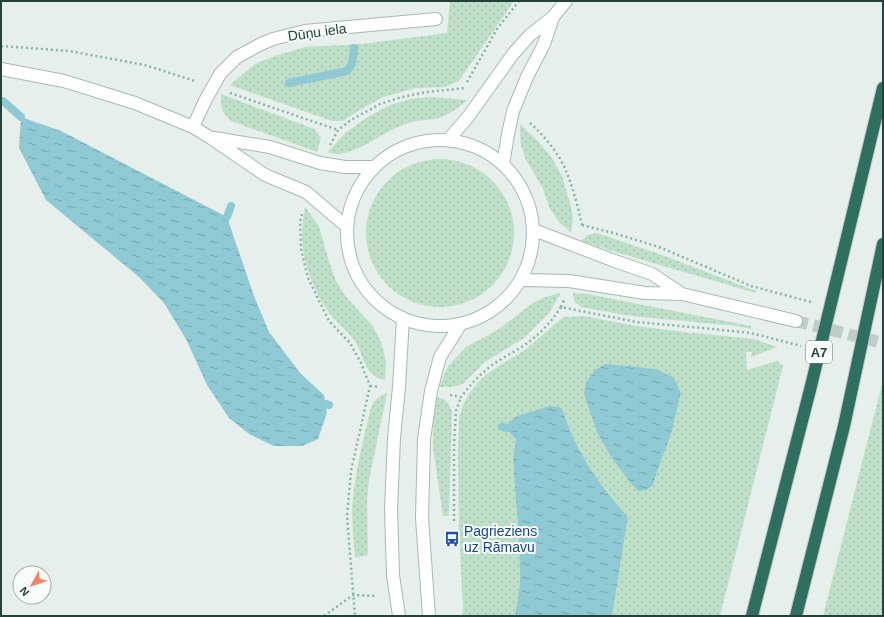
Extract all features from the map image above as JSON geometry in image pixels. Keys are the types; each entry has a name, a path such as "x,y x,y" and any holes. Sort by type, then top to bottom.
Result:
{"highway":[{"name":"A7","path":"752,616 883,88"},
{"path":"796,616 844,426 883,247"}],"main road":[{"path":"448,140 468,117 513,54 530,35 553,18 566,1"},
{"path":"503,165 513,111 527,77 544,44 553,18"},
{"name":"Dūņu iela","path":"193,127 220,74 237,57 261,44 273,39 305,31 436,19"},
{"path":"1,69 64,81 135,103 193,127 265,175 306,192 346,226"},
{"path":"211,138 270,147 320,163 345,167 373,166"},
{"path":"448,140 478,148 503,165 525,195 534,230 532,262 524,280 507,300 486,316 460,325 431,326 403,318 378,303 360,281 349,254 346,226 352,204 363,181 373,166 401,147 421,141 448,140"},
{"path":"534,230 652,274 682,294"},
{"path":"524,280 569,281 645,293 682,294 796,321"},
{"path":"399,616 394,575 391,509 394,438 403,318"},
{"path":"429,616 422,518 424,438 431,391 440,357 460,325"}],"path":[{"path":"464,88 497,29 519,1"},
{"path":"1,46 69,51 145,65 213,86 338,130"},
{"path":"320,163 338,130 351,120 380,104 402,97 427,92 464,88 483,97"},
{"path":"513,111 534,127 555,150 566,169 582,225 578,247"},
{"path":"306,192 300,222 301,249 308,278 329,321 350,343 361,363 370,386 351,471 346,516 356,616"},
{"path":"582,225 659,247 751,286 814,303"},
{"path":"454,521 454,443 456,411 461,397 472,382 486,369 520,348 551,322 561,307 567,294 569,281"},
{"path":"561,307 636,322 713,328 752,333 802,346"},
{"path":"370,386 399,387"},
{"path":"431,391 461,397"},
{"path":"324,616 353,595 377,596"}],"green space":[{"path":"450,1 514,1 459,81 444,87 416,88 383,97 343,121 332,121 230,85 255,64 305,47 362,44 447,33"},
{"path":"221,94 314,129 321,138 317,152 231,121 222,109"},
{"path":"431,97 468,100 439,118 414,121 387,132 353,151 336,154 328,152 345,133 369,116 390,105 411,99"},
{"path":"520,124 539,142 552,158 562,176 571,206 573,220 571,233 560,223 550,209 543,189 525,158 521,145"},
{"path":"447,159 462,162 481,171 497,186 502,192 511,211 514,233 511,255 505,268 502,274 487,290 481,295 462,304 447,307 433,307 418,304 399,295 378,274 367,247 366,226 369,211 378,192 399,171 426,160"},
{"path":"305,207 319,226 336,281 346,297 373,326 381,342 386,362 385,380 373,375 369,370 355,341 330,314 315,288 308,270 303,250 302,232"},
{"path":"597,233 662,255 756,291 756,293 581,241 588,235"},
{"path":"561,293 549,313 524,338 485,362 463,384 453,387 439,387 448,366 466,347 499,329 533,303 545,297"},
{"path":"573,293 587,294 751,326 751,329 737,326 641,317 581,307 574,301"},
{"path":"583,316 636,326 754,339 777,347 751,357 752,352 746,352 747,370 777,361 783,366 720,616 612,616 628,517 598,479 581,453 573,439 562,408 516,439 513,460 519,542 520,584 515,616 462,616 463,607 459,531 458,454 459,419 462,407 470,392 480,380 491,371 525,350 564,317","holes":["674,378 681,393 671,434 653,485"]},
{"path":"883,380 883,616 823,616"},
{"path":"387,393 369,480 367,500 368,555 355,558 352,511 359,459 371,407 378,398"},
{"path":"434,397 446,400 452,411 449,516 443,516 433,447"}],"water":[{"path":"21,117 61,131 227,217 254,296 269,332 301,374 324,395 327,413 318,439 302,446 274,446 249,434 229,418 207,385 186,339 164,303 139,277 46,200 19,148"},
{"path":"605,364 656,369 674,378 681,393 671,434 653,485 647,490 638,491 610,455 597,432 584,394 586,382 595,370"},
{"path":"550,406 562,408 567,424 581,453 607,492 628,517 612,616 515,616 520,584 519,542 513,460 516,439 510,433 509,423 517,416"}],"waterway":[{"path":"289,83 347,71 352,64 354,48"},
{"path":"1,101 3,101 21,117"},
{"path":"227,217 231,206"},
{"path":"325,404 329,405"},
{"path":"502,427 509,428"}],"tunnel":[{"path":"796,321 883,343"}],"place":[{"name":"Pagrieziens uz Rāmavu","path":"452,539"}]}
